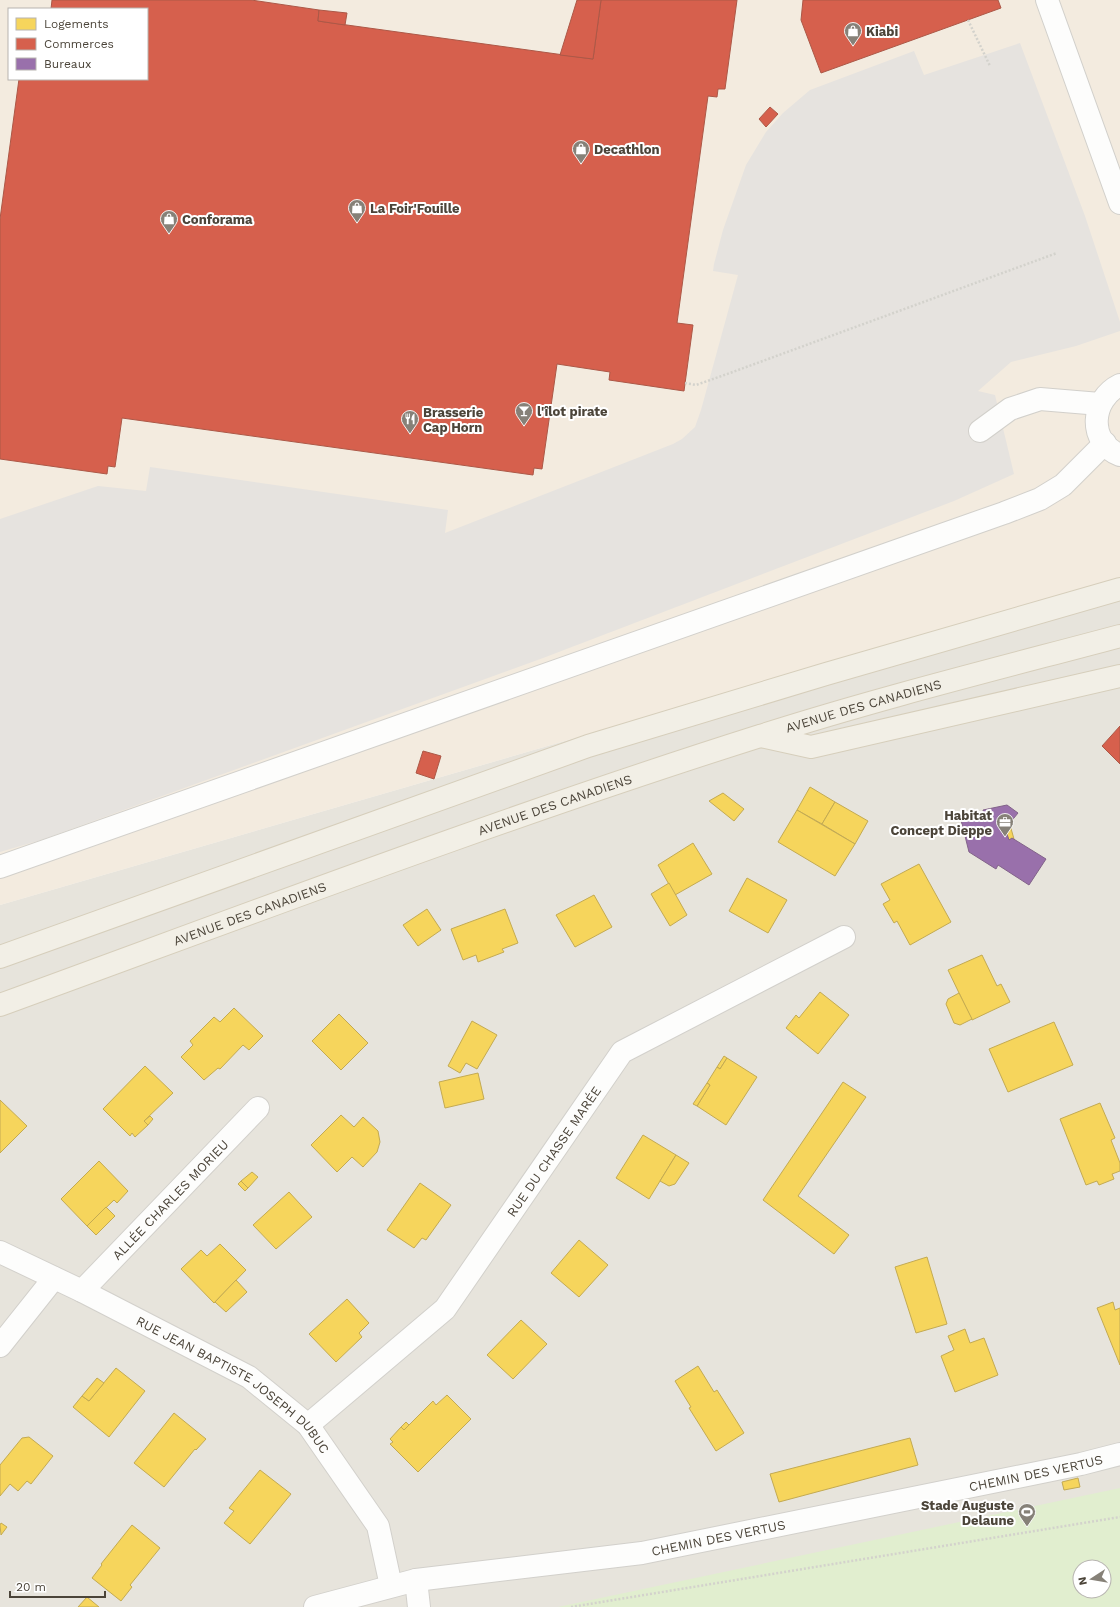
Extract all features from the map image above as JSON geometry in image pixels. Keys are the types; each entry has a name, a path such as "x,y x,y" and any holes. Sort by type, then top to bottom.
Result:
{"main road":[{"path":"0,957 588,746 826,674 1120,589"},
{"name":"AVENUE DES CANADIENS","path":"0,1005 466,834 759,736 877,700 1120,636"},
{"path":"759,736 811,747 1120,676"}],"street":[{"path":"1047,0 1120,203"},
{"path":"0,867 1040,499 1063,485 1112,449 1099,433 1096,422 1100,404 1108,392 1120,385"},
{"path":"980,431 1010,409 1040,399 1100,404"},
{"name":"RUE DU CHASSE MARÉE","path":"308,1425 446,1309 622,1052 844,937"},
{"name":"ALLÉE CHARLES MORIEU","path":"82,1291 258,1108"},
{"name":"RUE JEAN BAPTISTE JOSEPH DUBUC","path":"0,1252 82,1291 249,1377 308,1425 378,1526 391,1586"},
{"path":"0,1346 54,1278"},
{"name":"CHEMIN DES VERTUS","path":"315,1607 416,1580 642,1553 1081,1464 1120,1454"},
{"path":"416,1580 419,1607"}],"path":[{"path":"968,20 990,66"},
{"path":"685,383 696,385 1057,253"},
{"path":"571,1607 1120,1517"}],"shaded area":[{"path":"0,0 1120,0 1120,580 0,905"},
{"path":"1020,43 1085,216 1120,322 1120,331 1076,346 1011,362 978,391 995,395 1014,474 954,501 543,658 41,840 0,852 0,519 98,486 146,491 150,467 448,510 445,533 673,444 682,439 695,427 701,410 738,275 713,271 714,264 723,230 746,165 766,132 783,113 810,90 914,51 924,75"},
{"path":"1120,580 1120,1607 0,1607 0,905"}],"green space":[{"name":"Stade Auguste Delaune","path":"1120,1488 1120,1607 558,1607"}],"building: Logements":[{"path":"810,787 835,802 822,824 797,810"},
{"path":"723,793 744,809 734,821 709,801"},
{"path":"835,802 868,821 855,844 822,824"},
{"path":"797,810 855,844 835,876 778,842"},
{"path":"1009,824 1014,839 1009,840 1005,829"},
{"path":"693,843 712,874 675,895 658,865"},
{"path":"919,864 951,922 910,945 897,921 894,923 883,904 890,900 881,884"},
{"path":"747,878 787,900 768,933 729,911"},
{"path":"669,883 687,915 670,926 651,894"},
{"path":"594,895 612,927 575,947 556,915"},
{"path":"427,909 441,930 418,946 403,925"},
{"path":"505,909 518,943 502,949 504,952 478,962 476,955 463,960 451,929"},
{"path":"982,955 997,986 1001,984 1010,1002 972,1020 948,970"},
{"path":"820,992 849,1015 818,1054 786,1028 796,1015 799,1018"},
{"path":"959,993 972,1019 960,1025 954,1023 946,1004 948,999"},
{"path":"234,1008 263,1036 249,1050 243,1045 220,1069 218,1068 204,1080 181,1057 193,1045 190,1041 214,1017 220,1022"},
{"path":"339,1014 368,1043 341,1070 312,1041"},
{"path":"472,1021 497,1035 477,1069 466,1063 460,1073 448,1066"},
{"path":"1054,1022 1073,1065 1008,1092 989,1049"},
{"path":"724,1056 727,1058 720,1069 717,1067"},
{"path":"727,1058 757,1077 726,1125 697,1106 710,1085 707,1083 717,1067 720,1069"},
{"path":"145,1066 173,1093 144,1121 148,1125 135,1137 132,1133 130,1136 103,1109"},
{"path":"478,1073 484,1099 445,1108 439,1082"},
{"path":"843,1082 866,1097 798,1196 849,1235 834,1254 763,1200"},
{"path":"707,1083 710,1085 697,1106 693,1104"},
{"path":"0,1100 27,1126 0,1153"},
{"path":"1100,1103 1115,1138 1111,1140 1120,1163 1120,1171 1112,1174 1114,1179 1099,1185 1097,1181 1086,1185 1060,1119"},
{"path":"341,1115 354,1127 363,1117 378,1131 380,1142 377,1152 363,1167 352,1157 337,1172 311,1145"},
{"path":"150,1116 153,1119 148,1125 144,1121"},
{"path":"643,1135 676,1155 649,1199 616,1178"},
{"path":"676,1155 689,1163 675,1184 669,1186 660,1181"},
{"path":"99,1161 128,1191 117,1203 114,1200 87,1226 61,1199"},
{"path":"252,1172 258,1177 248,1188 241,1181"},
{"path":"241,1181 248,1188 245,1191 238,1184"},
{"path":"420,1183 451,1205 426,1240 422,1238 414,1248 387,1230"},
{"path":"289,1192 312,1217 276,1249 253,1225"},
{"path":"106,1207 115,1216 96,1235 87,1226"},
{"path":"579,1240 608,1265 579,1297 551,1273"},
{"path":"220,1244 246,1270 214,1303 181,1269 201,1250 207,1256"},
{"path":"927,1257 947,1324 916,1333 895,1267"},
{"path":"236,1280 247,1292 226,1312 215,1302"},
{"path":"347,1299 369,1323 359,1333 362,1337 336,1362 309,1334"},
{"path":"1113,1302 1115,1310 1120,1308 1120,1365 1097,1308"},
{"path":"521,1320 547,1344 513,1379 487,1355"},
{"path":"965,1329 970,1343 984,1338 998,1375 955,1392 941,1356 954,1350 948,1336"},
{"path":"698,1366 714,1392 717,1390 744,1433 716,1451 689,1408 691,1407 675,1381"},
{"path":"116,1368 145,1391 109,1437 73,1407 82,1396 89,1401"},
{"path":"97,1378 104,1383 89,1401 82,1396"},
{"path":"447,1395 471,1419 418,1472 390,1444 393,1442 390,1439 401,1427 404,1430 433,1401 436,1405"},
{"path":"174,1413 206,1439 196,1450 195,1449 164,1487 134,1463"},
{"path":"406,1422 409,1425 404,1430 401,1427"},
{"path":"29,1437 53,1456 31,1484 27,1481 18,1491 10,1484 0,1496 0,1465 22,1438"},
{"path":"910,1438 918,1465 779,1502 770,1474"},
{"path":"260,1470 291,1494 250,1544 224,1523 234,1511 229,1508"},
{"path":"1078,1478 1080,1487 1064,1490 1062,1482"},
{"path":"1,1523 7,1527 1,1535 0,1525"},
{"path":"132,1525 160,1548 130,1585 132,1587 121,1601 92,1578 102,1565 101,1564"},
{"path":"87,1597 99,1607 78,1607"}],"building: Commerces":[{"path":"52,0 251,0 319,10 318,21 593,59 601,0 737,0 725,89 718,89 717,97 708,96 677,323 693,325 684,391 609,380 610,372 557,364 542,469 534,468 533,475 122,418 115,467 108,466 107,474 0,459 0,219 19,80 148,80 148,8 51,8"},
{"path":"577,0 601,0 593,59 560,55"},
{"name":"Kiabi","path":"803,0 998,0 1001,8 821,73 801,20"},
{"path":"319,10 347,13 345,25 318,21"},
{"path":"770,107 778,114 766,127 759,119"},
{"path":"1120,726 1120,764 1102,746"},
{"path":"423,751 441,756 434,779 416,773"}],"building: Bureaux":[{"path":"1007,805 1018,813 1005,829 1009,840 1012,838 1046,859 1029,885 998,865 996,869 969,852 961,820 984,815 983,810"}],"place":[{"name":"Kiabi","path":"853,46"},
{"name":"Decathlon","path":"581,164"},
{"name":"La Foir'Fouille","path":"357,223"},
{"name":"Conforama","path":"169,234"},
{"name":"l'îlot pirate","path":"524,426"},
{"name":"Brasserie Cap Horn","path":"410,434"},
{"name":"Habitat Concept Dieppe","path":"1005,837"},
{"name":"Stade Auguste Delaune","path":"1027,1527"}]}
